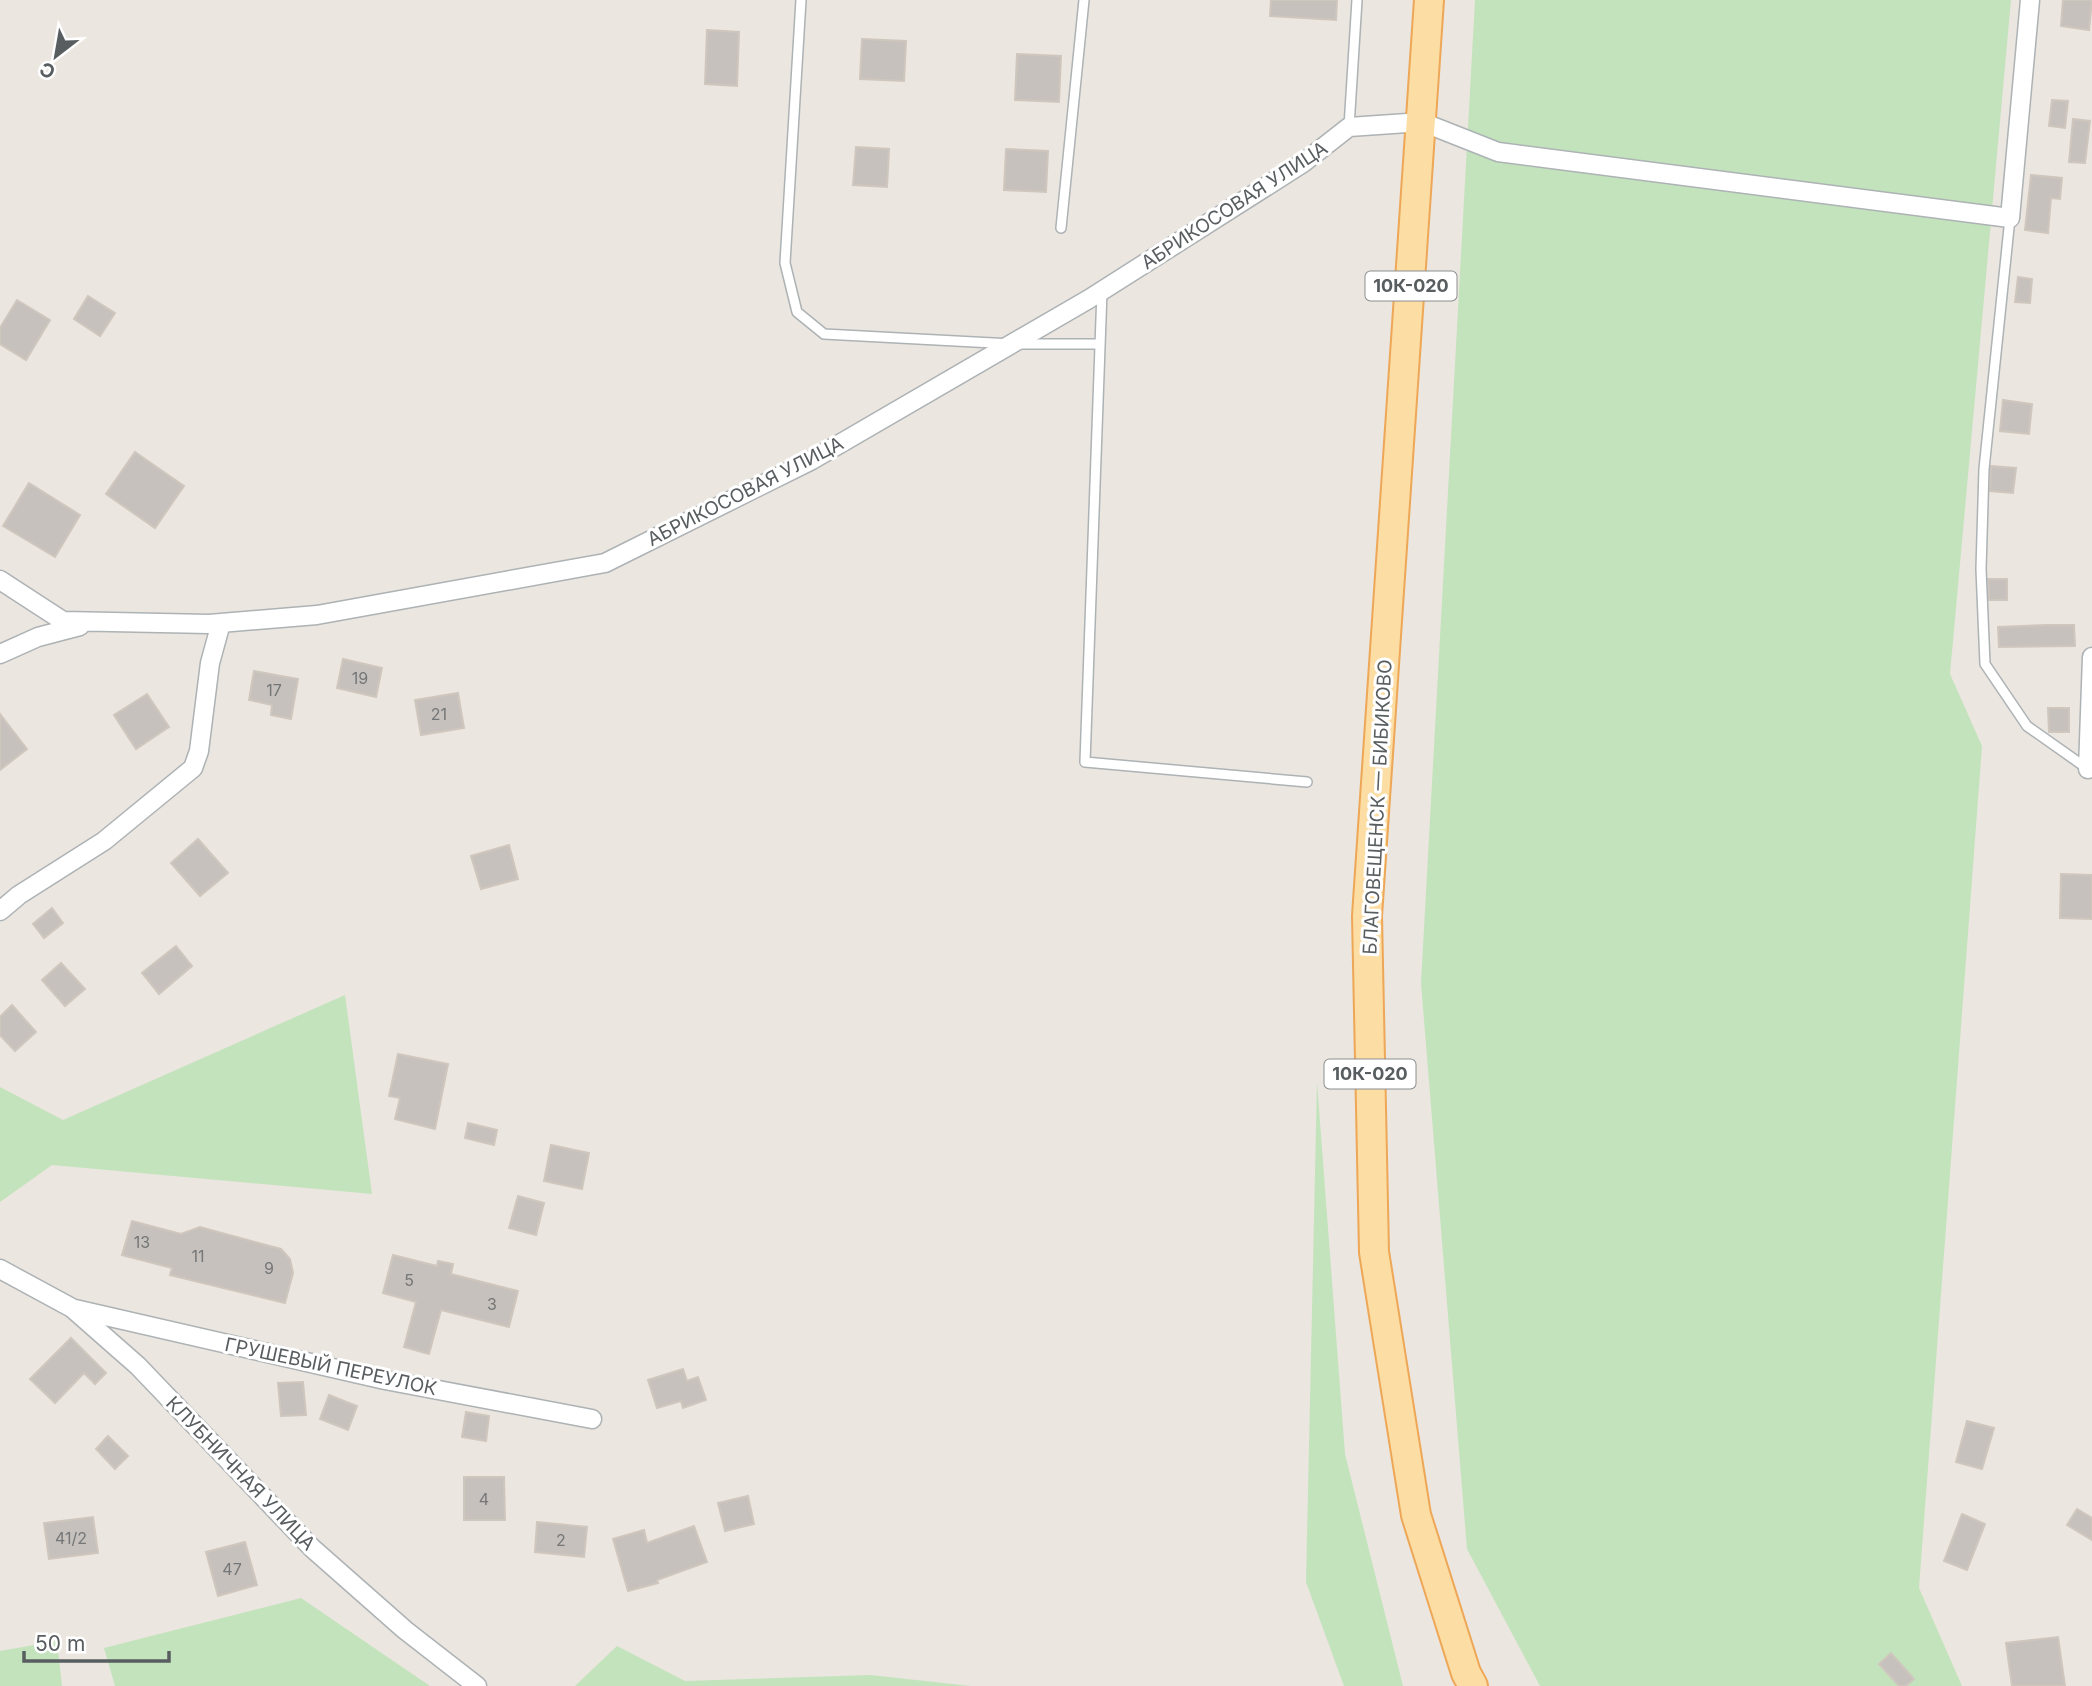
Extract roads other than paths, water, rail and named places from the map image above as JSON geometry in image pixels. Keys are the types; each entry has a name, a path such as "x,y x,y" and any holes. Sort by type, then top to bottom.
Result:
{"main road":[{"name":"БЛАГОВЕЩЕНСК — БИБИКОВО","path":"1429,0 1367,916 1374,1252 1416,1515 1466,1673 1473,1686"}],"street":[{"path":"1349,127 1422,122 1498,152 2010,218 2030,0"},
{"name":"АБРИКОСОВАЯ УЛИЦА","path":"0,580 63,621 221,623 317,615 605,563 812,460 1012,344 1102,291 1303,163 1349,127"},
{"path":"0,654 38,637 97,622"},
{"path":"0,911 19,895 104,841 194,768 199,751 209,663 221,623"},
{"path":"2090,771 2092,657"},
{"name":"КЛУБНИЧНАЯ УЛИЦА","path":"0,1269 72,1308 138,1366 312,1548 405,1630 477,1686"},
{"name":"ГРУШЕВЫЙ ПЕРЕУЛОК","path":"72,1308 386,1380 592,1419"}],"lane":[{"path":"801,0 785,263 797,312 824,334 1012,344 1100,344"},
{"path":"1061,228 1084,0"},
{"path":"1349,127 1357,0"},
{"path":"2010,218 1984,469 1981,569 1985,664 2027,726 2090,771"},
{"path":"1102,291 1085,762 1307,782"}]}
